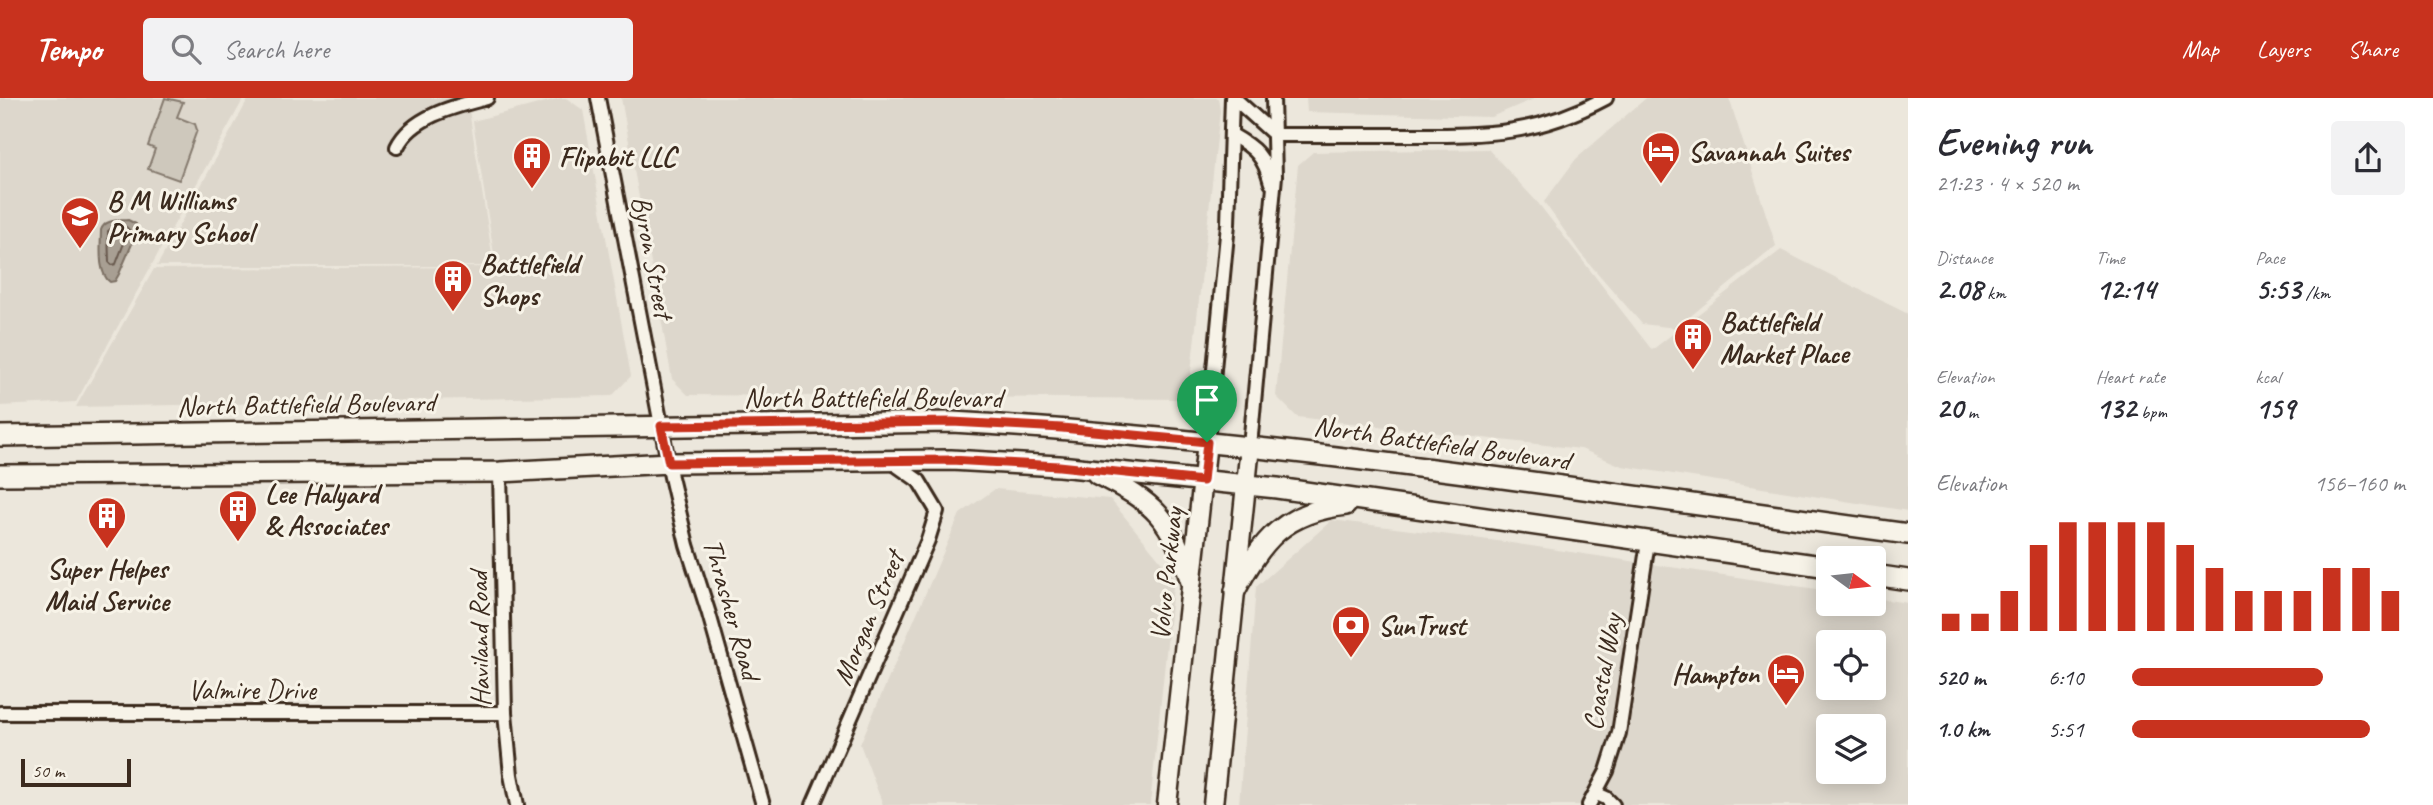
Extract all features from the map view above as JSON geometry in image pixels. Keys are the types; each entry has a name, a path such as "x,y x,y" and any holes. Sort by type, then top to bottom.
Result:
{"main road":[{"name":"North Battlefield Boulevard","path":"0,436 952,422 1062,428 1250,446 1908,534"},
{"name":"Volvo Parkway","path":"1167,805 1207,442"},
{"path":"1213,805 1250,446"},
{"path":"0,475 500,472 669,463 951,460 1080,468 1246,485 1816,565"},
{"path":"1080,468 1130,491 1162,517 1176,538 1191,582"},
{"path":"1235,591 1254,555 1280,527 1322,508 1373,502"},
{"path":"1886,577 1908,580"}],"street":[{"path":"397,147 406,132 415,124 487,98"},
{"name":"Byron Street","path":"598,98 661,426"},
{"path":"1233,98 1275,135 1494,134 1565,118 1606,98"},
{"name":"Volvo Parkway","path":"1207,442 1228,224 1233,98"},
{"path":"1250,446 1273,190 1273,98"},
{"path":"1232,135 1253,147 1269,172 1273,190"},
{"name":"Thrasher Road","path":"661,426 687,545 763,805"},
{"name":"Morgan Street","path":"813,805 928,540 937,511 919,481 892,462"},
{"name":"Haviland Road","path":"500,472 505,713 517,805"},
{"name":"Coastal Way","path":"1593,799 1607,771 1619,733 1648,542"},
{"name":"Valmire Drive","path":"0,713 505,713"},
{"path":"1593,799 1606,798 1613,805"}],"shaded area":[{"name":"B M Williams Primary School","path":"0,98 244,98 76,402 0,406"},
{"path":"165,98 183,102 177,117 195,124 197,130 179,180 148,169 155,149 148,146"},
{"path":"249,98 467,98 494,266 157,266"},
{"path":"566,98 583,110 631,376 612,396 76,407 154,269 496,267 473,121"},
{"path":"621,98 1218,98 1220,111 1188,399 688,395 672,379"},
{"path":"1306,98 1536,98 1491,117 1307,112"},
{"path":"1646,98 1729,98 1776,246 1676,328 1642,324 1581,254 1544,202 1576,159"},
{"path":"1488,149 1538,203 1652,350 1781,250 1908,314 1908,511 1622,466 1581,449 1297,417 1276,396 1298,165 1313,152"},
{"path":"995,489 1110,499 1174,577 1150,805 883,805 860,744 960,514"},
{"path":"1332,520 1505,542 1816,589 1816,616 1886,616 1886,600 1908,603 1908,805 1239,805 1256,587"}],"water":[{"path":"128,220 136,224 138,230 119,274 115,281 110,282 101,265 101,230 108,222"}],"place":[{"name":"Savannah Suites","path":"1661,185"},
{"name":"Flipabit LLC","path":"532,190"},
{"name":"B M Williams Primary School","path":"80,250"},
{"name":"Battlefield Shops","path":"453,313"},
{"name":"Battlefield Market Place","path":"1693,371"},
{"name":"Lee Halyard & Associates","path":"238,543"},
{"name":"Super Helpes Maid Service","path":"107,550"},
{"name":"SunTrust","path":"1351,659"},
{"name":"Hampton","path":"1786,707"}],"route":[{"path":"952,422 1062,428 1207,442 1203,481 1059,466 951,460 669,463 661,426 952,422"}]}
